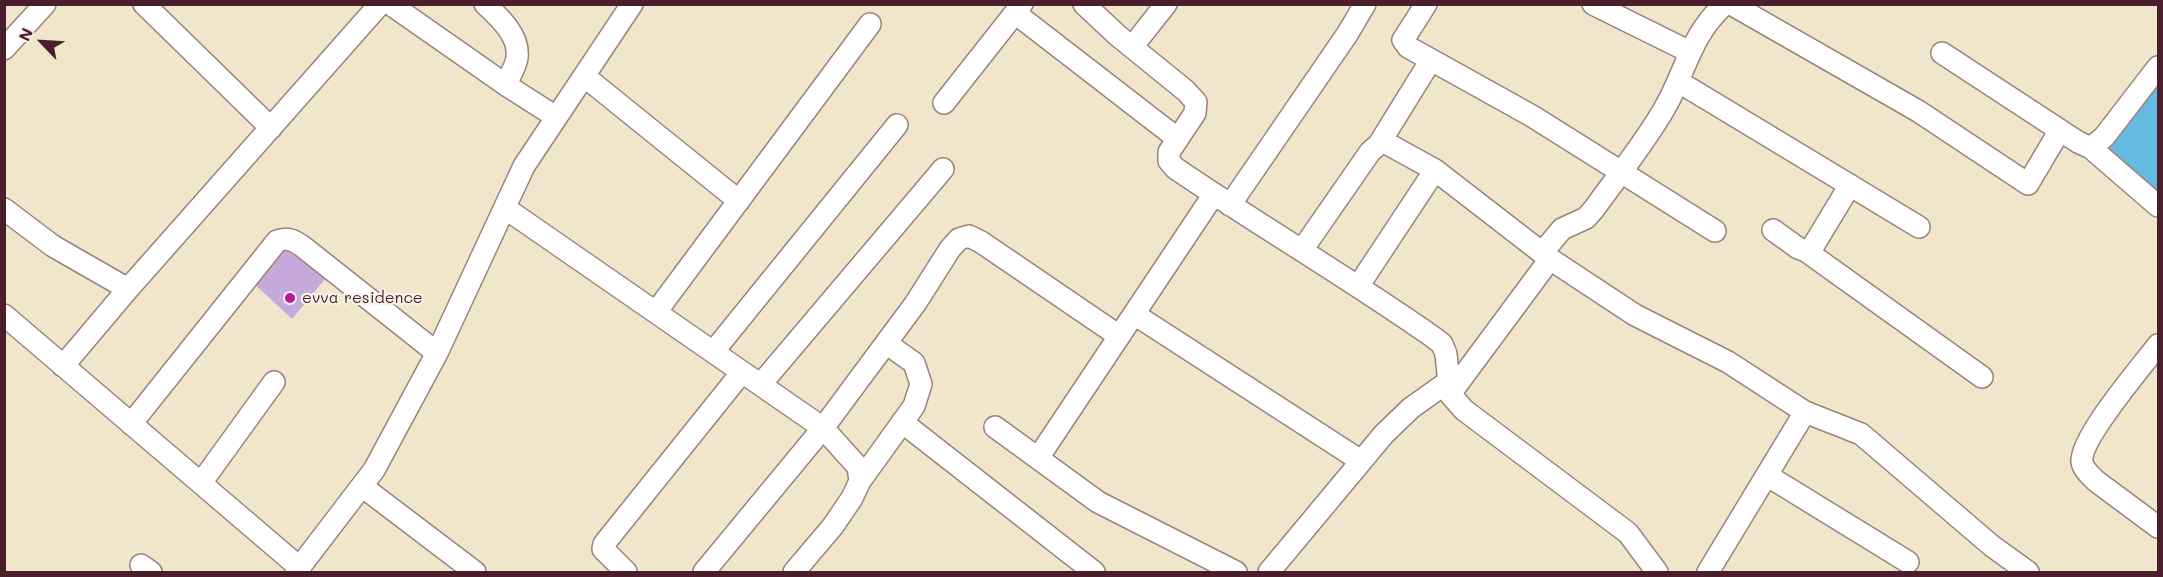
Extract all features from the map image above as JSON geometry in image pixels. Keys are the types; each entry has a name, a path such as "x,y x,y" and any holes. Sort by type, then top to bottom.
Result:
{"street":[{"path":"4,49 45,4"},
{"path":"144,4 271,128"},
{"path":"63,366 128,289 380,4"},
{"path":"390,4 556,117"},
{"path":"4,315 201,483 298,570 363,488 374,470 437,353 524,166 632,4"},
{"path":"1132,47 1166,4"},
{"path":"1038,458 1134,314 1348,33 1365,4"},
{"path":"1426,4 1403,40 1408,48 1532,116 1715,231"},
{"path":"1593,4 1690,52"},
{"path":"1269,573 1396,421 1449,388 1546,256 1562,229 1586,218 1663,112 1679,82 1690,52 1706,24 1725,4"},
{"path":"1731,4 1918,111 2028,184 2060,130"},
{"path":"1085,5 1196,102 1195,113 1169,152 1169,160 1175,168 1359,285 1442,344 1446,354 1449,388 1464,410 1628,533 1657,573"},
{"path":"495,8 517,45 517,59 506,85"},
{"path":"944,103 1019,9 1178,139"},
{"path":"656,312 870,24"},
{"path":"1942,53 2091,148 2158,206"},
{"path":"1302,250 1370,152 1379,144 1431,60"},
{"path":"2091,148 2104,137 2158,67"},
{"path":"584,76 739,201"},
{"path":"1679,82 1919,227"},
{"path":"713,352 897,125"},
{"path":"1379,144 1386,143 1435,170 1546,256 1635,315 1728,362 1805,412 1861,434 1992,546 2028,573"},
{"path":"761,384 943,169"},
{"path":"1359,285 1435,170"},
{"path":"1806,251 1812,248 1850,186"},
{"path":"505,208 824,428 858,467 860,481"},
{"path":"4,209 53,246 128,289"},
{"path":"1773,230 1806,251 1982,377"},
{"path":"704,573 824,428 915,304 950,249 959,239 969,236 981,242 1119,336"},
{"path":"131,424 277,241 283,238 302,246 437,353"},
{"path":"1134,314 1361,461"},
{"path":"794,573 833,526 852,498 860,481 914,406 921,384 914,363 886,343"},
{"path":"2158,345 2119,394 2086,446 2082,461 2087,472 2096,481 2158,527"},
{"path":"617,569 605,553 604,544 742,372"},
{"path":"201,483 274,382"},
{"path":"1708,573 1805,412"},
{"path":"902,422 1094,573"},
{"path":"995,427 1098,502 1236,573"},
{"path":"1768,476 1908,562"},
{"path":"363,488 475,573"}],"water":[{"path":"2158,78 2158,202 2106,153 2109,138"}],"building":[{"name":"evva residence","path":"283,238 330,273 292,319 248,278"}],"place":[{"name":"evva residence","path":"290,298"}]}
